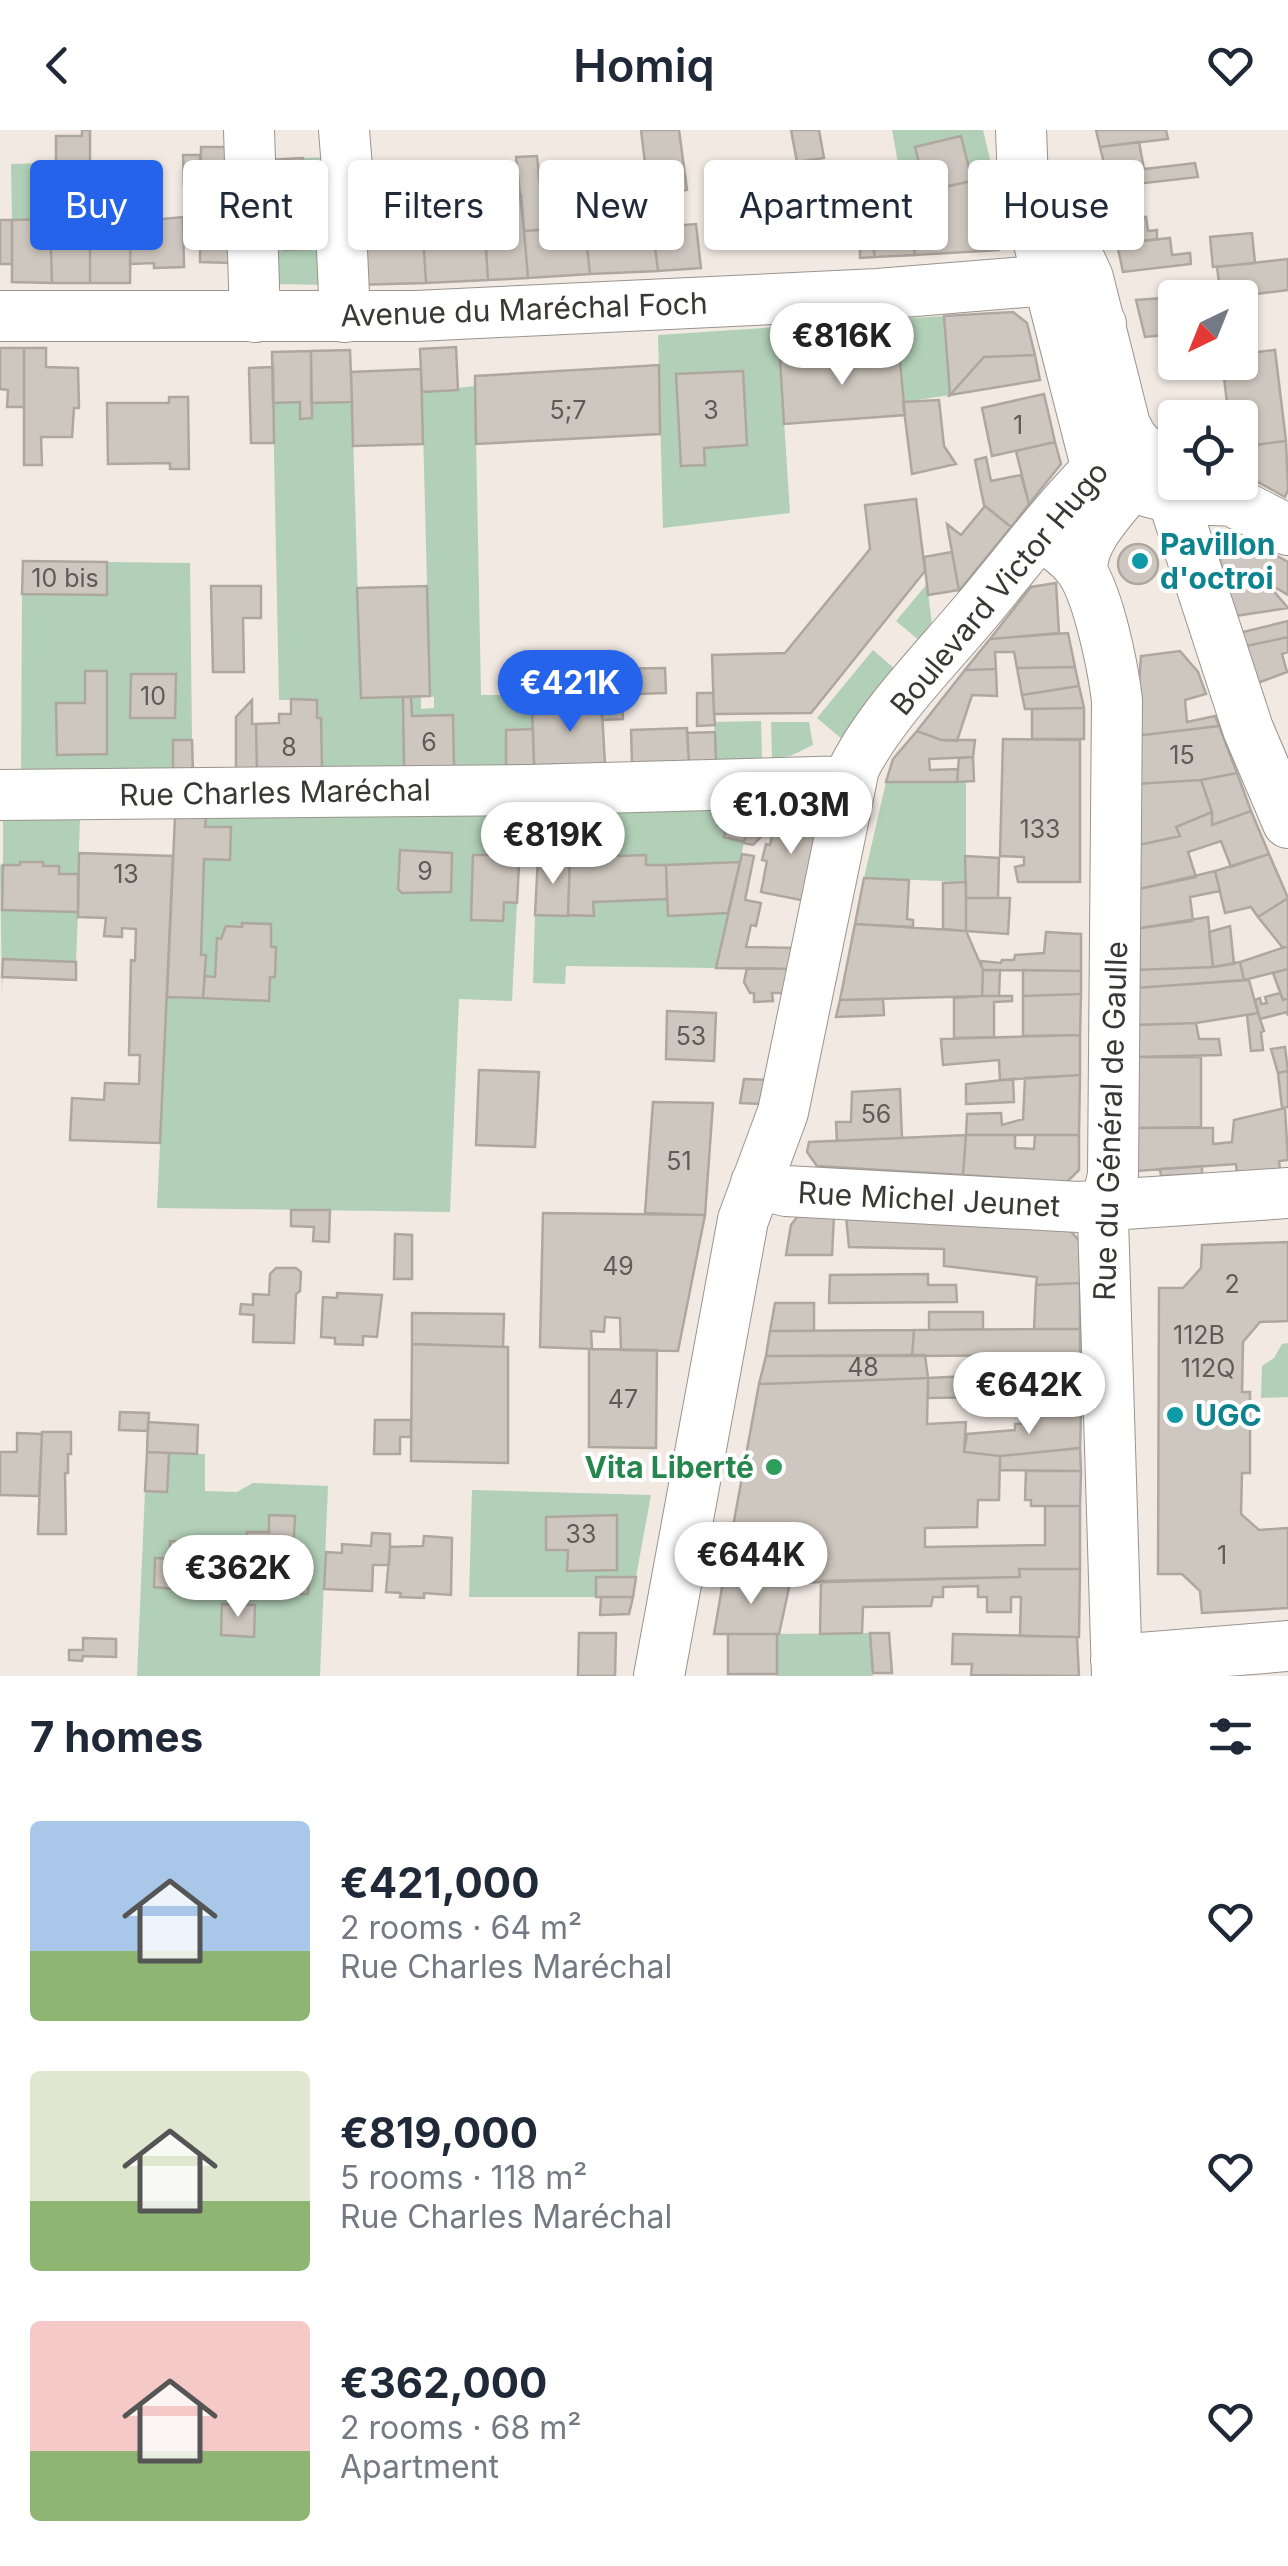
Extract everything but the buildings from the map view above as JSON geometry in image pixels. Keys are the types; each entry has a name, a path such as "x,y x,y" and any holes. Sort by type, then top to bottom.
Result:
{"street":[{"path":"249,130 254,317"},
{"path":"344,130 351,218 341,228 346,317"},
{"path":"1020,130 1024,181 1090,448 1158,473"},
{"path":"1041,130 1048,160"},
{"path":"1048,280 1064,250"},
{"path":"1075,250 1088,278 1125,425 1158,469"},
{"path":"1048,280 1082,297 1101,324"},
{"name":"Avenue du Maréchal Foch","path":"0,316 346,317 878,294 1048,280"},
{"name":"Boulevard Victor Hugo","path":"660,1676 743,1220 783,1112 850,780 869,742 1040,535 1158,476"},
{"path":"1082,571 1089,542 1158,478"},
{"path":"1171,500 1248,729 1288,824"},
{"path":"1220,500 1288,530"},
{"path":"1040,535 1082,571"},
{"name":"Rue du Général de Gaulle","path":"1082,571 1104,637 1117,700 1113,1176 1104,1207 1116,1668"},
{"name":"Rue Charles Maréchal","path":"0,795 529,790 850,780"},
{"name":"Rue Michel Jeunet","path":"756,1183 786,1192 1104,1207 1288,1193"},
{"path":"1116,1668 1288,1646"}],"green space":[{"path":"892,130 983,130 990,160 968,160 968,179 948,166 948,160 937,160 916,147 919,160 897,160"},
{"path":"335,157 328,196 328,160 303,158"},
{"path":"30,163 30,220 12,220 11,164"},
{"path":"331,248 333,285 273,284 272,250"},
{"path":"944,316 950,395 903,402 896,319"},
{"path":"778,327 790,513 663,528 658,335","holes":["742,371 747,445 704,448 705,464 681,466 676,375"]},
{"path":"475,386 481,695 532,695 533,729 506,730 506,766 454,767 453,716 412,716 411,697 421,696 421,709 434,708 434,697 430,696 422,392"},
{"path":"300,402 301,418 311,418 311,403 352,402 361,697 403,697 404,768 322,770 321,718 317,718 316,700 279,700 273,403"},
{"path":"107,562 190,563 192,740 173,740 173,773 21,775 22,594 107,595","holes":["85,671 107,671 107,754 57,755 57,703 85,703"]},
{"path":"927,584 932,625 920,641 896,621"},
{"path":"873,650 896,670 842,739 817,718"},
{"path":"761,721 762,757 756,761 716,762 714,722"},
{"path":"771,722 809,722 813,745 790,756 772,758"},
{"path":"966,781 966,882 864,878 886,782"},
{"path":"731,806 724,837 744,842 740,862 654,865 623,857 611,849 570,859 538,858 540,810"},
{"path":"521,811 520,846 498,846 497,855 473,855 471,919 502,921 504,902 517,903 512,1001 459,999 450,1212 157,1208 167,997 268,1001 270,977 275,976 276,947 271,947 271,924 243,923 242,927 226,926 221,939 217,939 215,977 205,976 206,956 201,955 204,859 230,827 205,827 206,816","holes":["400,851 452,853 451,892 402,893 398,889"]},
{"path":"3,820 80,820 78,874 59,874 59,866 43,866 42,862 3,865 3,910 78,912 76,962 3,959 2,994 0,865"},
{"path":"667,899 668,916 728,913 716,968 566,966 565,984 533,983 535,915 593,916 593,902"},
{"path":"1288,1343 1288,1397 1261,1398 1262,1366 1274,1358 1282,1344"},
{"path":"169,1453 205,1454 205,1491 237,1492 253,1483 328,1486 320,1676 137,1676 145,1491 167,1492","holes":["270,1516 295,1517 293,1555 310,1556 307,1594 267,1593 267,1586 245,1585 247,1532 269,1532","171,1542 210,1543 210,1564 224,1565 223,1593 154,1587 155,1559 170,1559","222,1605 255,1606 253,1637 222,1635"]},
{"path":"472,1490 651,1495 636,1577 596,1578 596,1597 469,1597","holes":["616,1516 617,1570 568,1571 568,1550 546,1550 546,1517"]},
{"path":"870,1633 873,1676 777,1676 777,1634"}],"place":[{"name":"Pavillon d'octroi","path":"1140,561"},
{"name":"UGC","path":"1175,1415"},
{"name":"Vita Liberté","path":"774,1467"}]}
